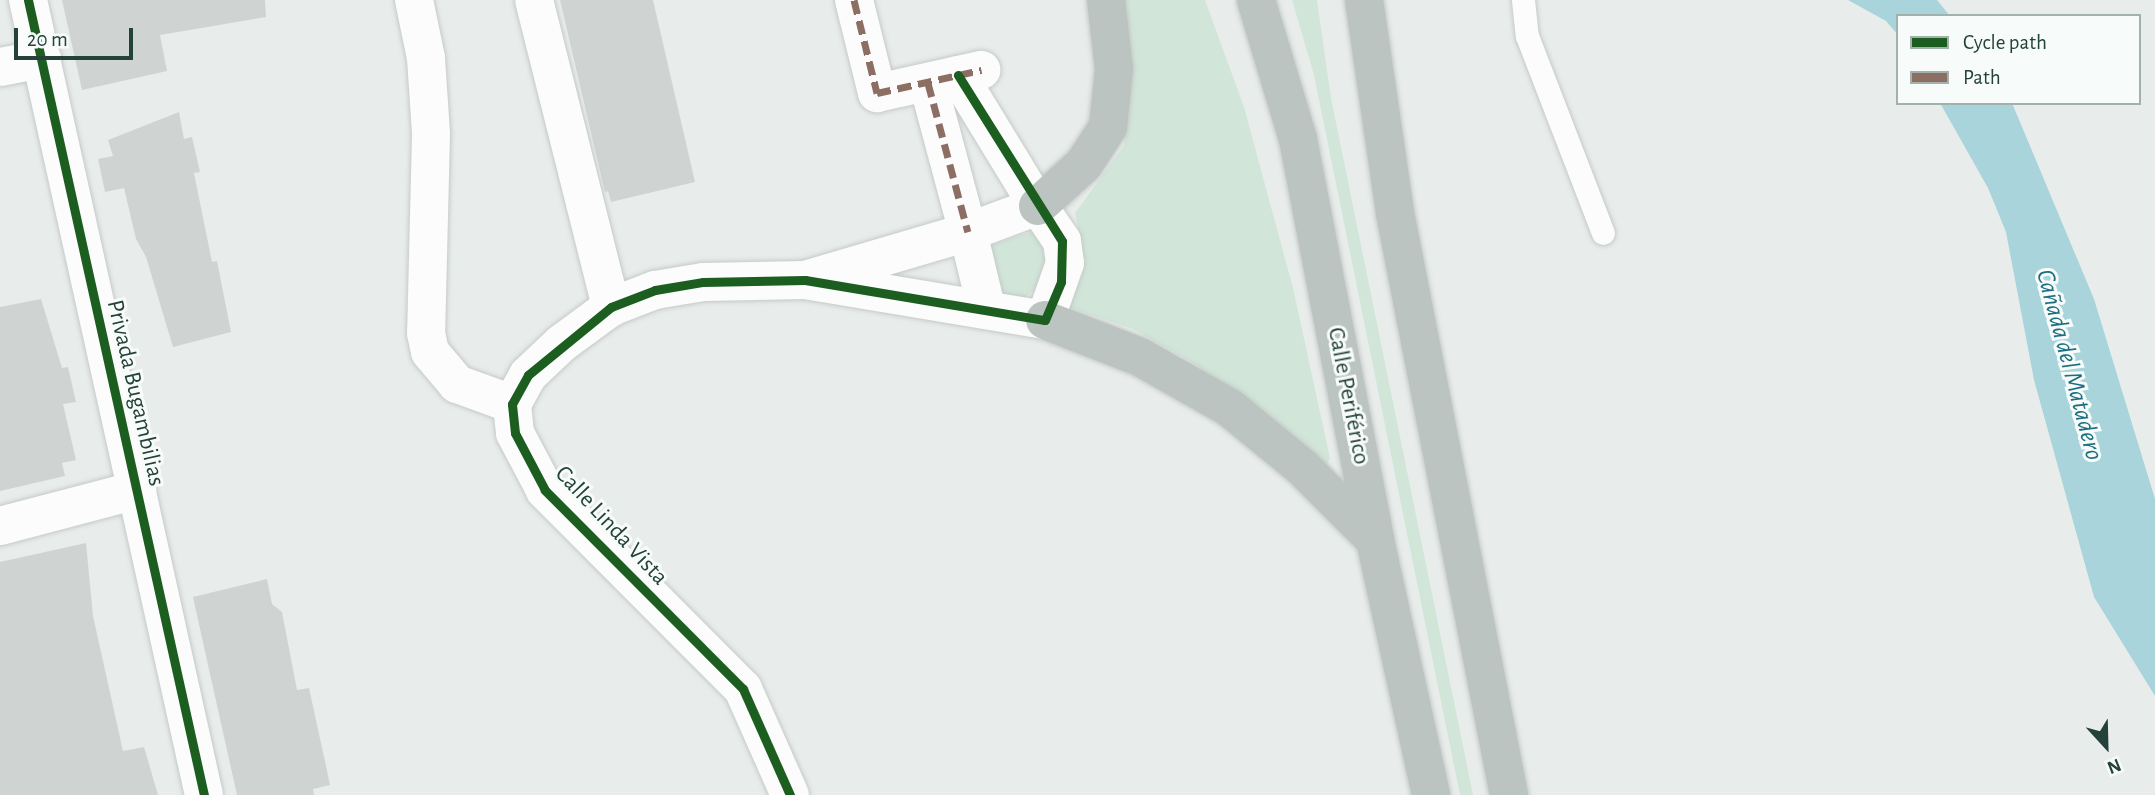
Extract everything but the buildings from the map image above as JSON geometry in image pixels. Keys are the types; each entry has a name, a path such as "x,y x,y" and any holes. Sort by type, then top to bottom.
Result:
{"highway":[{"path":"1038,206 1084,164 1108,127 1114,69 1105,0"},
{"name":"Calle Periférico","path":"1256,0 1298,139 1375,540 1431,795"},
{"path":"1364,0 1395,213 1509,795"},
{"path":"1045,320 1140,357 1230,408 1303,468 1375,540"}],"street":[{"name":"Privada Bugambilias","path":"28,0 204,795"},
{"path":"414,0 426,58 432,134 426,333 430,352 457,384 512,404 528,375 611,307 655,290 703,282 805,280 986,307 1045,320 1065,263 1062,241 956,76"},
{"path":"534,0 611,307"},
{"path":"854,0 875,91 956,76"},
{"path":"0,67 42,59"},
{"path":"956,76 968,232 986,307"},
{"path":"805,280 968,232 1038,206"},
{"name":"Calle Linda Vista","path":"512,404 515,433 545,490 743,689 790,795"},
{"path":"0,526 137,490"}],"lane":[{"path":"1523,0 1527,36 1602,233"}],"green space":[{"path":"1121,0 1205,0 1244,107 1293,288 1330,458 1324,470 1237,392 1183,357 1133,329 1063,305 1082,245 1075,213 1124,146 1130,106 1130,58"},
{"path":"1292,0 1317,0 1331,98 1473,795 1460,795 1314,75"},
{"path":"1041,229 1051,249 1037,289 1020,300 995,291 985,247"}],"water":[{"path":"1848,0 1937,0 1948,14 1896,14 1896,33 1886,21"},
{"name":"Cañada del Matadero","path":"1941,105 2013,105 2094,299 2155,499 2155,696 2094,597 2034,380 2006,232 1988,188"}],"marked path":[{"path":"854,0 877,93 981,70"},
{"path":"928,83 968,232"}],"cycle path":[{"path":"28,0 204,795"},
{"path":"790,795 743,689 545,490 515,433 512,404 528,375 611,307 655,290 703,282 805,280 1045,320 1061,282 1062,241 958,75"}]}
